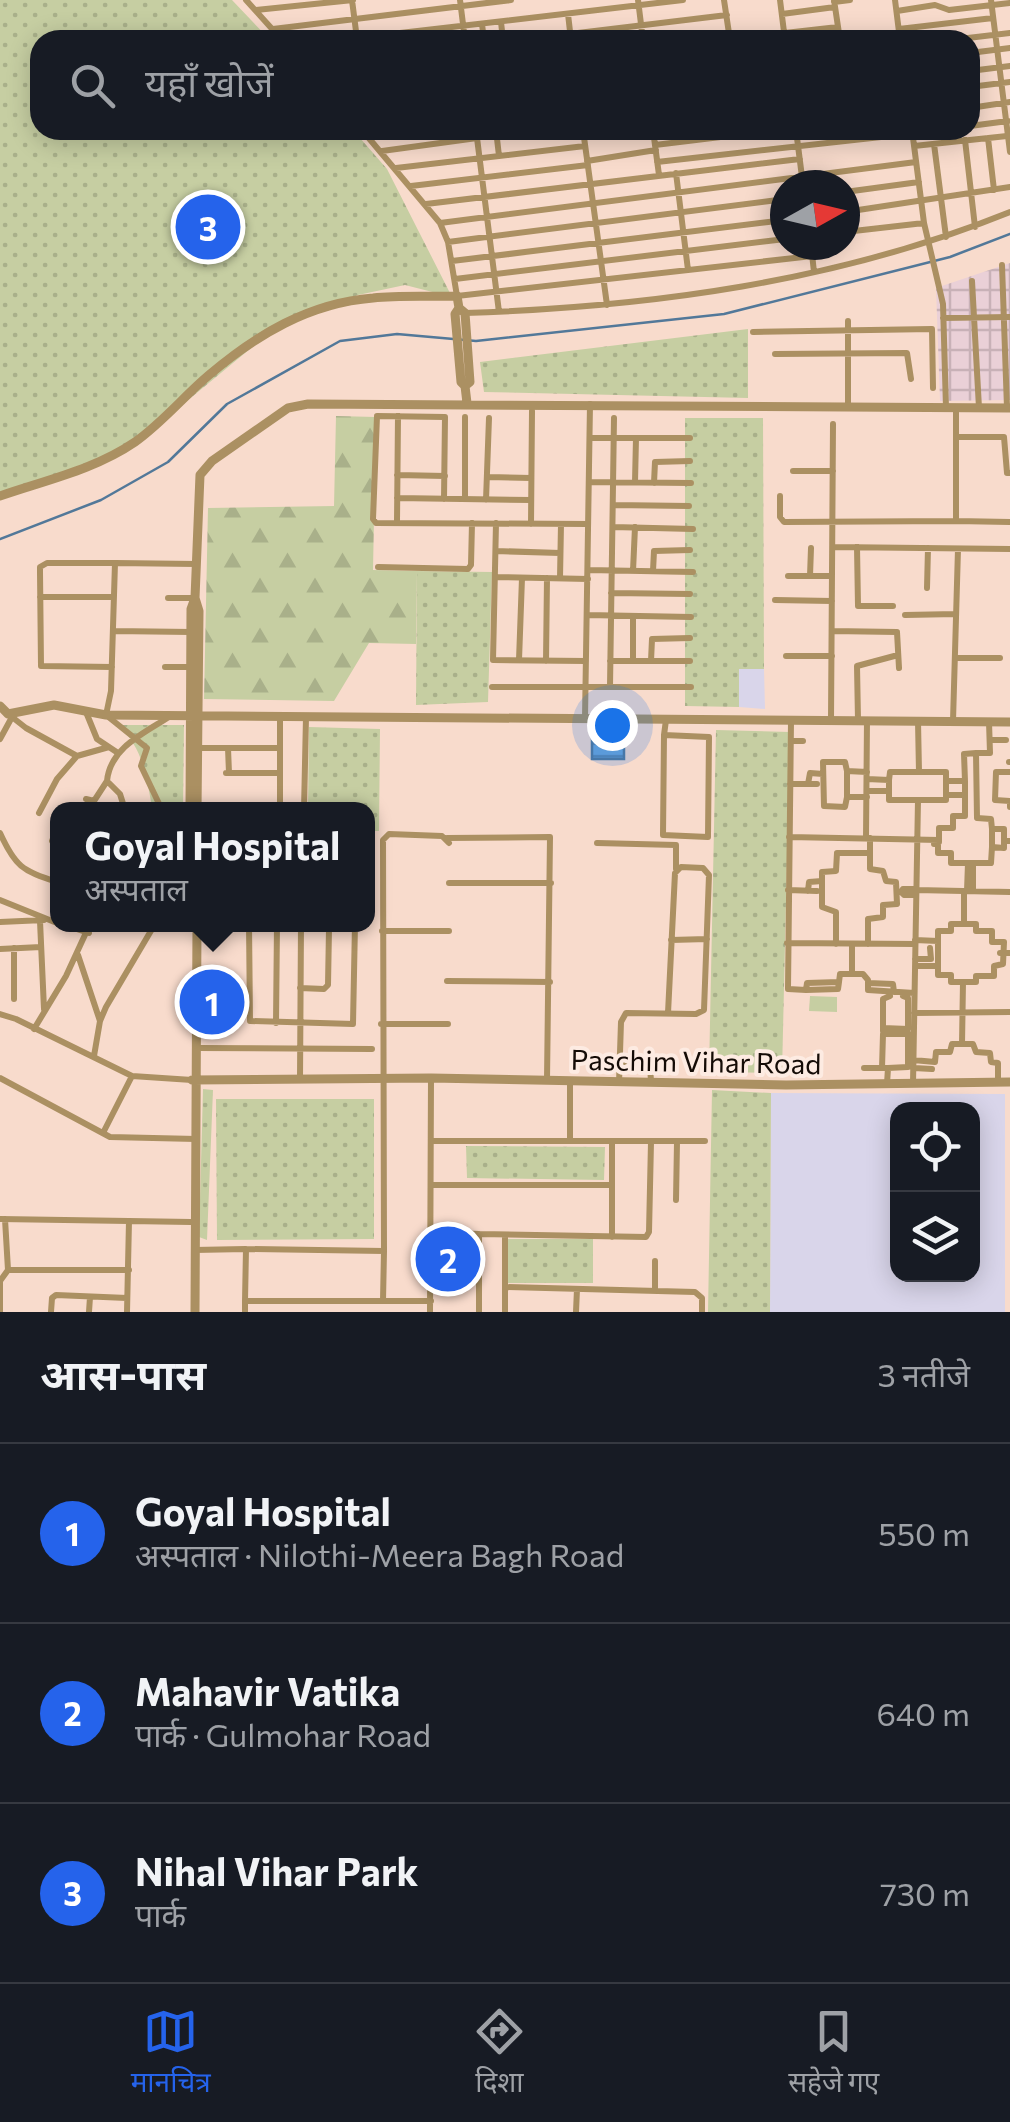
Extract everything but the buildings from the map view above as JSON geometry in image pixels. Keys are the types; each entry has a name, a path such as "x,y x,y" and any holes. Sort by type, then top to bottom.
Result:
{"street":[{"path":"246,0 272,29 460,3 511,0"},
{"path":"256,10 353,0 356,30"},
{"path":"430,30 683,0"},
{"path":"724,0 728,30"},
{"path":"780,0 784,30"},
{"path":"782,14 850,0"},
{"path":"896,0 899,30"},
{"path":"460,3 463,30"},
{"path":"638,3 642,30"},
{"path":"834,3 838,30"},
{"path":"991,3 1000,67 1006,82 1010,152"},
{"path":"897,11 935,5 949,10 1010,4"},
{"path":"568,14 570,30"},
{"path":"616,30 727,15"},
{"path":"927,30 993,18"},
{"path":"501,22 502,30"},
{"path":"482,24 483,30"},
{"path":"820,30 838,27"},
{"path":"980,37 1010,33"},
{"path":"980,52 1010,48"},
{"path":"980,70 1010,66"},
{"path":"980,86 1006,82"},
{"path":"980,106 1007,102"},
{"path":"980,125 1008,121"},
{"path":"980,139 1009,135"},
{"path":"988,138 994,190"},
{"path":"374,140 440,223 448,242 468,358 470,382 465,386"},
{"path":"382,150 441,140"},
{"path":"477,140 499,312"},
{"path":"497,140 499,156"},
{"path":"516,140 518,154"},
{"path":"396,168 518,154 576,140"},
{"path":"584,140 607,305"},
{"path":"655,140 659,175"},
{"path":"411,186 587,163 711,140"},
{"path":"797,140 802,170"},
{"path":"657,162 847,140"},
{"path":"913,140 924,223 940,287 956,437 956,522"},
{"path":"914,146 964,140 975,226"},
{"path":"934,144 946,236"},
{"path":"426,204 800,159"},
{"path":"860,171 916,162"},
{"path":"676,173 688,270"},
{"path":"860,190 919,182"},
{"path":"440,223 770,184"},
{"path":"860,210 1010,187"},
{"path":"448,242 770,201"},
{"path":"0,496 72,474 135,442 235,352 283,323 344,302 374,298 499,312 607,305 730,290 930,246 1010,212"},
{"path":"452,262 770,222"},
{"path":"860,230 924,223"},
{"path":"455,279 770,241"},
{"path":"466,403 465,386 460,382 455,314 462,309 496,294 777,260"},
{"path":"812,260 814,272"},
{"path":"194,802 200,475 212,461 288,408 308,404 466,403 1009,408 1006,280 1002,265"},
{"path":"972,281 979,408"},
{"path":"943,318 1007,317"},
{"path":"848,321 848,407"},
{"path":"932,328 933,388"},
{"path":"752,332 943,328"},
{"path":"775,354 907,353 911,379"},
{"path":"586,718 590,404"},
{"path":"531,524 532,412"},
{"path":"397,522 398,416"},
{"path":"444,499 445,417 375,419 376,523 588,524"},
{"path":"465,500 466,417"},
{"path":"486,500 489,418"},
{"path":"610,687 614,418"},
{"path":"831,720 833,424"},
{"path":"956,437 1004,437 1006,473 1010,473"},
{"path":"590,438 690,438"},
{"path":"635,482 636,438"},
{"path":"654,482 656,461 690,461"},
{"path":"792,470 833,470"},
{"path":"397,475 444,476"},
{"path":"487,477 532,478"},
{"path":"589,482 691,483"},
{"path":"780,496 780,517 784,522 1010,522"},
{"path":"397,498 531,500"},
{"path":"613,505 690,506"},
{"path":"378,567 468,569 472,523"},
{"path":"496,523 492,660 586,661"},
{"path":"560,578 561,524"},
{"path":"612,527 693,529"},
{"path":"633,571 635,528"},
{"path":"833,547 1010,549"},
{"path":"810,576 811,548"},
{"path":"857,548 858,606 893,606"},
{"path":"927,588 928,548"},
{"path":"953,722 958,548"},
{"path":"653,572 654,551 690,550"},
{"path":"496,551 560,552"},
{"path":"106,715 112,668 114,562"},
{"path":"112,668 41,666 42,564 196,564"},
{"path":"495,577 560,578 612,571 693,572"},
{"path":"788,576 832,576"},
{"path":"519,660 522,578"},
{"path":"546,660 547,578"},
{"path":"611,593 690,594"},
{"path":"39,597 114,597"},
{"path":"168,598 195,598"},
{"path":"195,598 191,610 198,748 195,802"},
{"path":"775,600 832,600"},
{"path":"905,615 956,614"},
{"path":"587,615 691,617"},
{"path":"633,616 633,661"},
{"path":"832,631 897,632 899,668"},
{"path":"112,632 191,632"},
{"path":"651,661 652,640 690,638"},
{"path":"786,656 832,656"},
{"path":"868,944 868,919 882,917 883,905 896,904 899,892 896,882 885,881 882,871 871,870 857,666 898,656"},
{"path":"955,658 1000,658"},
{"path":"610,661 690,661"},
{"path":"165,668 191,667"},
{"path":"492,687 691,688"},
{"path":"5,711 54,705 106,715 1010,722"},
{"path":"0,739 5,711"},
{"path":"5,711 26,728 76,756"},
{"path":"86,711 97,739 118,753"},
{"path":"106,715 148,750 140,766 156,802"},
{"path":"86,799 94,801 118,753 171,715"},
{"path":"280,716 280,802"},
{"path":"304,802 306,717"},
{"path":"664,735 709,737 708,836 662,835 664,735 666,720"},
{"path":"791,720 788,989 806,990 807,983 839,982 839,975 852,973 864,974 868,990 914,993"},
{"path":"918,721 918,772"},
{"path":"976,754 977,818 991,819 992,863 951,863 951,853 938,852 939,828 953,828 953,816 965,816 964,754 990,753 989,722"},
{"path":"990,740 1006,740"},
{"path":"791,741 803,741"},
{"path":"39,813 76,756 109,747"},
{"path":"198,748 280,748"},
{"path":"228,748 227,773 280,773"},
{"path":"825,761 846,762 845,807 824,806 823,774 825,761"},
{"path":"847,772 867,785 889,791"},
{"path":"890,772 946,772 946,800 890,800 889,780 890,772"},
{"path":"1009,772 996,772 995,800 1010,801 1010,808"},
{"path":"790,784 812,784 810,773 823,774"},
{"path":"106,780 122,802"},
{"path":"854,786 889,780"},
{"path":"946,782 964,781"},
{"path":"976,782 996,782"},
{"path":"847,797 867,785"},
{"path":"946,795 965,794"},
{"path":"864,1068 908,1067 914,1013 918,800"},
{"path":"992,828 1004,829 1007,841 1004,848 992,847"},
{"path":"383,1301 381,1024 385,836 448,841 550,836 548,1082"},
{"path":"1,837 22,869 50,879"},
{"path":"789,837 939,842"},
{"path":"836,838 836,870 822,872 822,909 836,914 836,944"},
{"path":"597,842 676,845 668,1013"},
{"path":"836,853 870,854"},
{"path":"964,924 971,863"},
{"path":"620,1082 622,1016 632,1011 696,1014 704,1010 708,872 684,866 676,871"},
{"path":"788,890 812,891 808,882 822,881"},
{"path":"449,883 551,883"},
{"path":"899,892 1010,892"},
{"path":"0,900 50,922"},
{"path":"0,922 43,920"},
{"path":"43,920 44,1013"},
{"path":"952,924 976,924 976,931 992,932 992,942 1004,942 1004,964 994,966 994,976 976,976 976,982 951,982 951,975 938,975 938,941 938,931 951,932 952,924"},
{"path":"382,931 449,931"},
{"path":"34,1029 87,932"},
{"path":"94,1056 100,1021 124,971 149,932"},
{"path":"193,932 195,1080"},
{"path":"193,932 193,1312"},
{"path":"249,932 249,1019 253,1023 354,1024 356,932"},
{"path":"276,1023 277,932"},
{"path":"300,1080 301,932"},
{"path":"300,988 328,985 329,932"},
{"path":"672,940 707,939"},
{"path":"788,943 938,941"},
{"path":"852,944 852,973"},
{"path":"0,949 42,947"},
{"path":"14,948 14,1000"},
{"path":"915,963 930,959 930,948"},
{"path":"78,954 100,1021"},
{"path":"915,963 938,966"},
{"path":"447,981 550,982"},
{"path":"962,1044 963,982"},
{"path":"888,1084 882,999 886,996 908,997 913,1084"},
{"path":"914,1013 1010,1012"},
{"path":"0,1014 132,1076 195,1080"},
{"path":"381,1024 448,1024"},
{"path":"883,1031 910,1031"},
{"path":"913,1064 935,1062 936,1052 950,1052 952,1044 974,1044 978,1053 990,1054 991,1062 998,1062 998,1082"},
{"path":"197,1048 372,1049"},
{"path":"620,1064 650,1064 651,1083"},
{"path":"913,1064 932,1069"},
{"path":"102,1133 132,1076"},
{"path":"0,1078 118,1139 194,1140"},
{"path":"430,1312 431,1078"},
{"name":"Paschim Vihar Road","path":"195,1080 1010,1082"},
{"path":"570,1082 570,1141"},
{"path":"193,1312 194,1140"},
{"path":"431,1141 705,1142"},
{"path":"612,1142 612,1238"},
{"path":"430,1232 642,1239 648,1235 651,1142"},
{"path":"676,1200 678,1142"},
{"path":"431,1185 612,1185"},
{"path":"0,1312 0,1281 8,1270 2,1219 191,1222"},
{"path":"127,1312 129,1220"},
{"path":"479,1234 479,1312"},
{"path":"505,1235 505,1312"},
{"path":"245,1312 246,1249"},
{"path":"194,1250 384,1251"},
{"path":"654,1291 655,1260"},
{"path":"8,1270 129,1270"},
{"path":"505,1287 699,1294 702,1312"},
{"path":"576,1288 576,1312"},
{"path":"52,1312 53,1296 127,1298"},
{"path":"90,1296 90,1312"},
{"path":"246,1301 430,1301"}],"shaded area":[{"path":"1010,263 1010,400 940,401 936,288"},
{"path":"739,669 764,669 765,709 739,707"},
{"path":"771,1093 1005,1094 1005,1312 770,1312"}],"green space":[{"path":"0,0 232,0 260,30 30,30 30,140 362,140 387,169 452,297 405,285 358,295 274,329 124,453 0,497"},
{"path":"748,329 748,398 484,392 480,362"},
{"path":"336,416 376,417 373,570 417,571 416,644 369,643 334,701 204,699 208,508 334,506"},
{"path":"685,418 763,418 764,669 739,669 739,707 685,706"},
{"path":"417,571 492,572 488,702 416,705"},
{"path":"118,725 184,725 183,802 151,802 138,753"},
{"path":"309,727 380,729 379,831 375,831 375,802 308,802"},
{"path":"716,730 790,732 782,1073 709,1072"},
{"path":"810,996 837,997 837,1012 809,1011"},
{"path":"203,1089 213,1090 207,1240 199,1237"},
{"path":"712,1090 771,1093 770,1312 708,1312"},
{"path":"216,1099 374,1099 374,1239 217,1240"},
{"path":"466,1146 605,1147 604,1180 467,1178"},
{"path":"439,1239 458,1239 457,1280 438,1279"},
{"path":"505,1239 593,1239 593,1283 505,1283"}],"water":[{"path":"592,733 624,733 624,759 592,759"}],"waterway":[{"path":"0,539 101,500 168,462 227,404 340,341 397,334 476,341 724,314 950,257 1010,234"}],"place":[{"name":"Nihal Vihar Park","path":"208,227"},
{"name":"Goyal Hospital","path":"212,1002"},
{"name":"Mahavir Vatika","path":"448,1259"}]}
